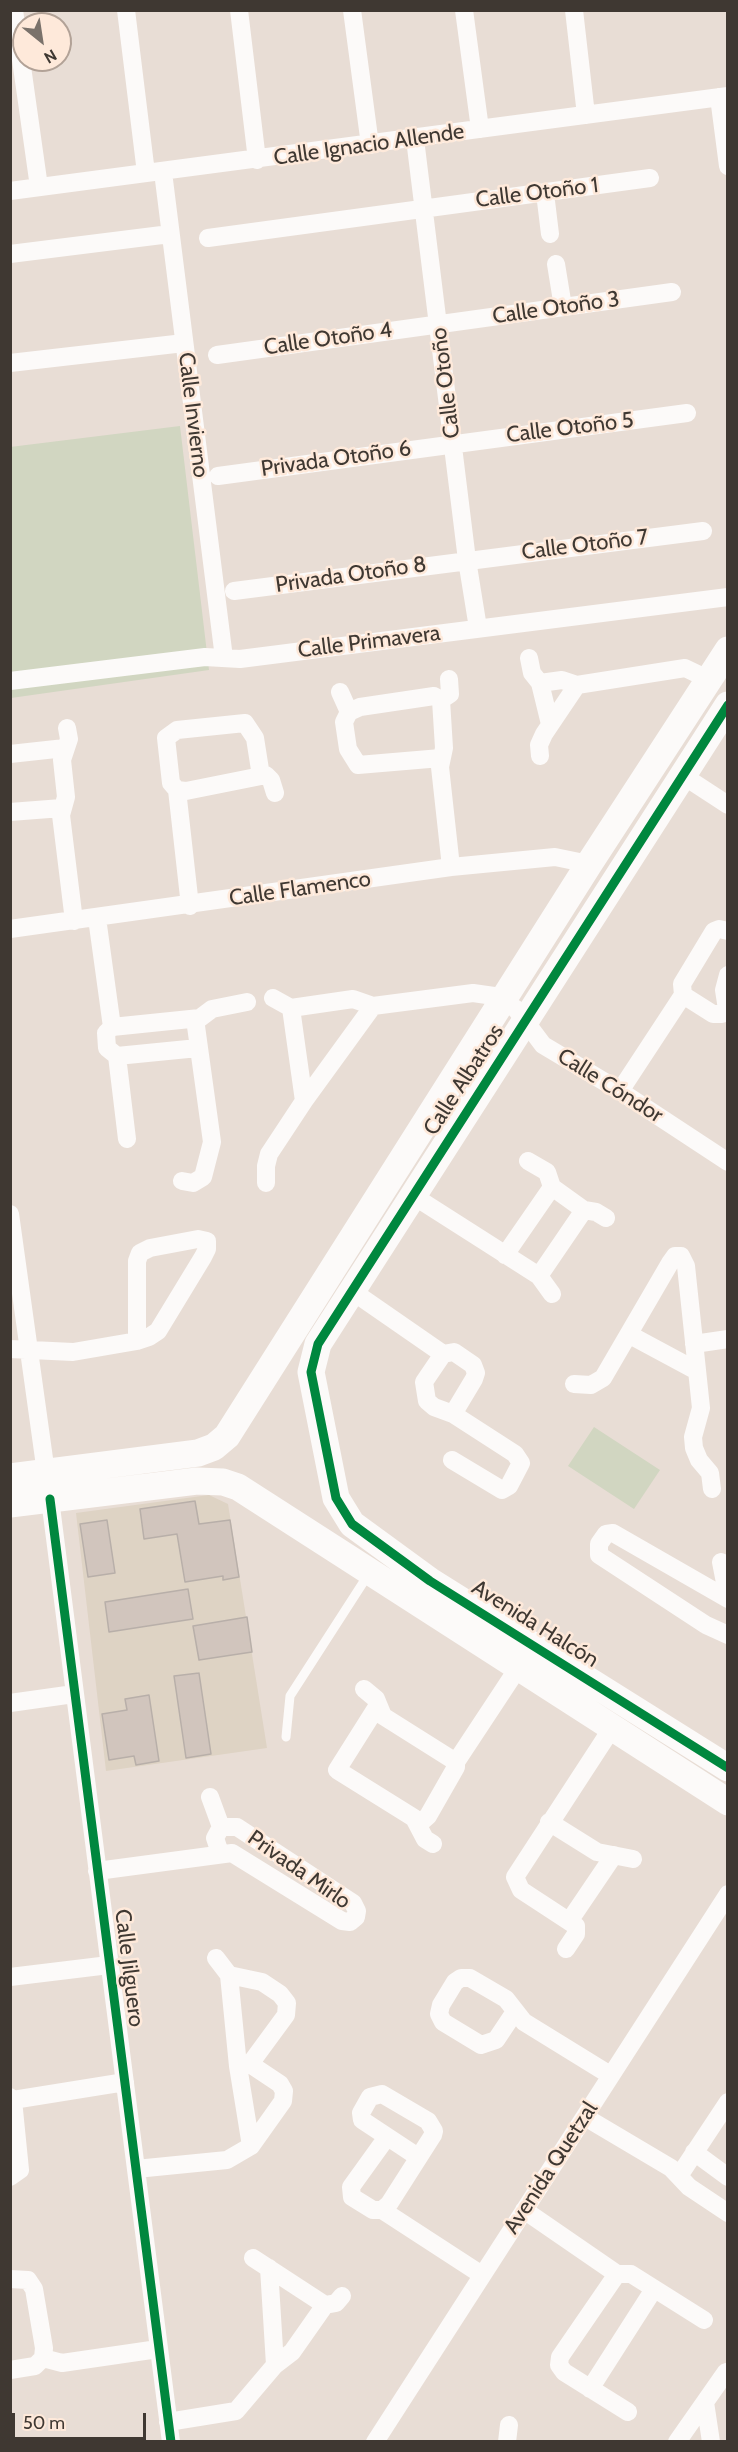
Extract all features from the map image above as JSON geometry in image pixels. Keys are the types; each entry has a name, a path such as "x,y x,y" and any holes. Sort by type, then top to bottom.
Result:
{"street":[{"path":"14,10 39,187"},
{"name":"Calle Invierno","path":"126,10 154,173 170,234 224,658"},
{"path":"239,10 257,160"},
{"path":"352,10 370,145"},
{"path":"464,10 480,129"},
{"path":"574,10 586,115"},
{"path":"723,97 728,166"},
{"name":"Calle Ignacio Allende","path":"10,191 723,97"},
{"name":"Calle Otoño","path":"414,138 425,208 467,560 478,628"},
{"name":"Calle Otoño 1","path":"208,238 650,178"},
{"path":"545,193 550,234"},
{"path":"10,254 170,234"},
{"path":"556,264 563,307"},
{"name":"Calle Otoño 3","path":"439,323 672,292"},
{"name":"Calle Otoño 4","path":"217,355 439,323"},
{"path":"10,363 184,343"},
{"name":"Calle Otoño 5","path":"453,442 687,413"},
{"name":"Privada Otoño 6","path":"218,476 453,442"},
{"name":"Calle Otoño 7","path":"467,560 703,531"},
{"name":"Privada Otoño 8","path":"234,591 467,560"},
{"name":"Calle Primavera","path":"10,681 205,657 240,659 728,597"},
{"name":"Calle Albatros","path":"222,1441 268,1373 589,864 728,650"},
{"path":"530,658 532,673 540,683 550,724"},
{"path":"540,683 562,680 577,685 686,668 708,679"},
{"path":"441,700 450,694 449,680"},
{"path":"540,756 540,741 577,685"},
{"path":"340,692 349,712"},
{"path":"441,700 434,696 360,707 349,712 344,723 348,750 358,765 441,758"},
{"path":"441,700 444,748 441,758 451,867"},
{"name":"Calle Albatros","path":"336,1498 312,1381 314,1354 412,1195 728,705"},
{"path":"190,906 177,790 171,783 165,743 168,735 177,730 245,723 255,738 261,776"},
{"path":"67,728 69,739 62,760 66,797 62,808 74,921"},
{"path":"10,754 65,748"},
{"path":"682,775 728,805"},
{"path":"177,790 186,791 261,776 269,777 275,793"},
{"path":"10,812 62,808"},
{"name":"Calle Flamenco","path":"10,929 190,906 451,867 555,857 589,864"},
{"path":"97,918 112,1027"},
{"path":"620,1091 683,995 682,984 714,931 719,928 728,930"},
{"path":"683,995 713,1014 722,1014 727,1009 724,990 728,975"},
{"path":"273,998 291,1008 353,999 373,1006 472,993 489,995 503,1001"},
{"name":"Calle Cóndor","path":"503,1001 526,1020 533,1035 543,1045 620,1091 728,1162"},
{"path":"198,1048 117,1056 110,1053 106,1044 106,1032 112,1027 195,1019 213,1010 247,1002"},
{"path":"266,1183 266,1166 269,1155 304,1101 373,1006"},
{"path":"291,1008 304,1101"},
{"path":"182,1181 193,1183 201,1180 211,1151 211,1130 195,1019"},
{"path":"117,1056 126,1139"},
{"path":"528,1161 547,1172 552,1187 584,1210 595,1212 606,1218"},
{"path":"505,1255 552,1187"},
{"path":"412,1195 539,1276 552,1294"},
{"path":"539,1276 584,1210"},
{"name":"Calle Jilguero","path":"10,1214 48,1486 171,2442"},
{"path":"10,1349 73,1352 137,1341 158,1331 206,1253 207,1241 198,1239 150,1248 140,1253 137,1261 137,1341"},
{"path":"574,1384 597,1383 630,1335 670,1263 678,1255 683,1258 686,1266 701,1408 693,1437 694,1448 699,1460 710,1473 712,1490"},
{"path":"352,1291 443,1354 454,1352 470,1361 476,1369 474,1379 453,1414"},
{"path":"630,1335 697,1371"},
{"path":"694,1344 728,1339"},
{"path":"443,1354 424,1382 424,1392 429,1404 453,1414 515,1454 521,1463 508,1486 502,1490 452,1460"},
{"path":"268,1373 295,1371 312,1381"},
{"path":"222,1441 225,1468 238,1487"},
{"name":"Avenida Halcón","path":"10,1504 48,1486 198,1453 222,1441"},
{"name":"Avenida Halcón","path":"10,1477 48,1486 197,1481 224,1482 238,1487 728,1802"},
{"path":"300,1527 324,1515 336,1498"},
{"name":"Avenida Halcón","path":"336,1498 351,1524 389,1554 724,1761"},
{"path":"728,1599 613,1533 606,1534 599,1544 599,1556 706,1625 728,1635"},
{"path":"721,1562 728,1599"},
{"path":"419,1824 428,1816 456,1767 456,1762 518,1668"},
{"path":"364,1689 378,1705 383,1716 456,1762"},
{"path":"10,1703 74,1694"},
{"path":"378,1705 337,1770 419,1824 425,1839 433,1844"},
{"path":"566,1949 577,1930 570,1920 521,1890 515,1882 516,1872 612,1728"},
{"name":"Privada Mirlo","path":"210,1797 221,1827 216,1838 220,1853"},
{"path":"549,1822 597,1852 633,1859"},
{"name":"Privada Mirlo","path":"97,1871 201,1859 220,1853 232,1853 342,1921 350,1922 356,1917 357,1911 352,1903 237,1827 221,1827"},
{"path":"570,1920 614,1855"},
{"name":"Avenida Quetzal","path":"375,2442 728,1894"},
{"path":"216,1958 229,1975 244,2065 251,2146"},
{"path":"10,1977 109,1965"},
{"path":"229,1975 262,1982 280,1994 287,2003 286,2015 244,2065"},
{"path":"514,2013 524,2022 610,2075"},
{"path":"136,2169 227,2160 235,2158 251,2146 285,2096 280,2084 244,2065"},
{"path":"14,2175 20,2164 12,2099 125,2082"},
{"path":"382,2210 433,2135 433,2128 428,2121 382,2094 370,2097 361,2116 364,2122 418,2157"},
{"path":"679,2176 728,2102"},
{"path":"585,2117 671,2168 689,2187 728,2213"},
{"path":"387,2137 351,2187 351,2194 356,2201 374,2210 382,2210 482,2275"},
{"path":"694,2152 724,2167"},
{"path":"524,2210 617,2274 631,2274 704,2320"},
{"path":"253,2258 325,2305 336,2303 342,2296"},
{"path":"270,2268 275,2365"},
{"path":"617,2274 560,2358 559,2365 564,2372 628,2412"},
{"path":"10,2279 28,2280 34,2289 44,2348 43,2358 35,2366 10,2370"},
{"path":"590,2389 654,2289"},
{"path":"168,2421 236,2411 275,2365 292,2352 325,2305"},
{"path":"43,2358 62,2363 158,2349"},
{"path":"678,2442 726,2372"},
{"path":"705,2402 711,2442"}],"lane":[{"path":"286,1737 290,1696 369,1573"}],"shaded area":[{"path":"209,1495 228,1504 267,1748 106,1771 76,1513"}],"green space":[{"path":"180,426 209,670 11,698 10,447"},
{"path":"594,1427 660,1470 634,1509 568,1466"}],"building":[{"path":"195,1501 199,1524 230,1520 239,1577 223,1580 223,1576 185,1582 177,1534 144,1539 140,1509"},
{"path":"107,1520 115,1573 88,1577 80,1524"},
{"path":"188,1589 193,1619 109,1632 105,1602"},
{"path":"247,1617 252,1652 199,1660 193,1626"},
{"path":"199,1673 211,1754 186,1758 174,1676"},
{"path":"149,1695 159,1761 136,1765 134,1756 109,1760 102,1714 127,1710 125,1699"}],"cycle path":[{"path":"728,705 318,1344 311,1372 336,1498 352,1524 430,1581 728,1768"},
{"path":"50,1499 171,2442"}]}
